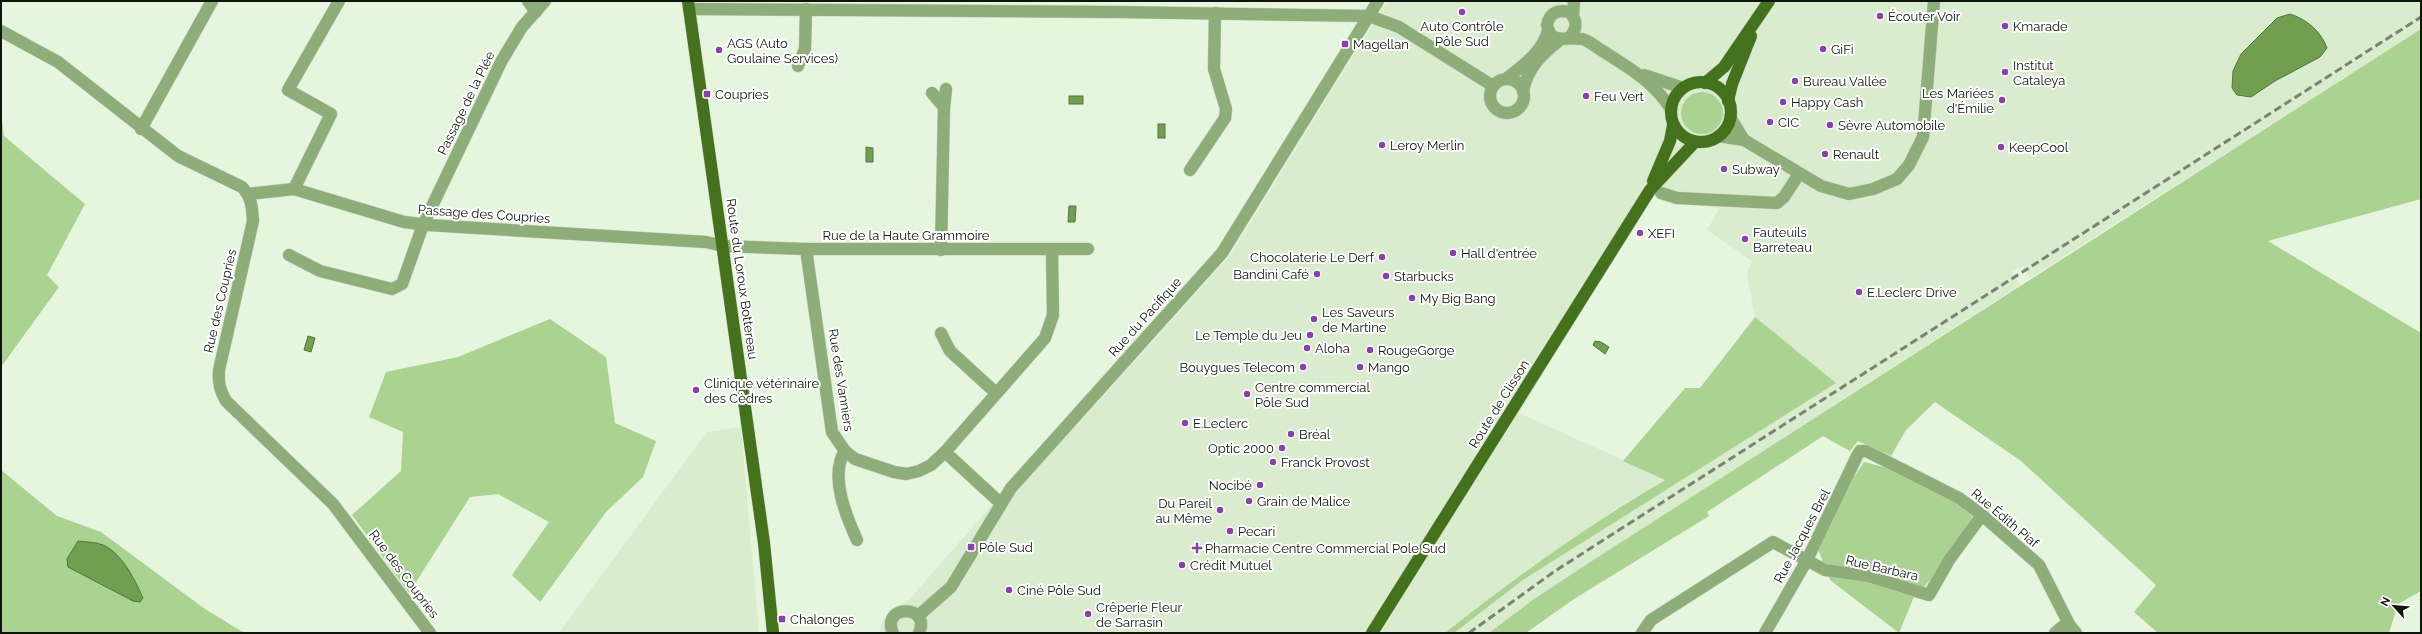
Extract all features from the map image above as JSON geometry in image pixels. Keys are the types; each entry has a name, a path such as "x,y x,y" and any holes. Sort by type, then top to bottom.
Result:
{"main road":[{"path":"1705,83 1724,67 1769,1"},
{"name":"Route du Loroux Bottereau","path":"689,5 764,543 773,633"},
{"path":"1674,125 1685,138 1695,142 1707,141 1718,136 1724,131 1730,117 1728,101 1732,84 1756,21"},
{"path":"1671,109 1673,101 1683,88 1697,83 1705,83 1717,88 1728,101"},
{"name":"Route de Clisson","path":"1655,192 1674,125 1671,109"},
{"name":"Route de Clisson","path":"1372,633 1655,192 1695,142"}],"street":[{"path":"141,129 212,1"},
{"path":"294,189 331,114 288,90 338,1"},
{"path":"528,1 536,12"},
{"name":"Passage de la Plée","path":"289,255 320,271 392,289 402,284 423,224 502,60 522,27 545,1"},
{"name":"Rue du Pacifique","path":"918,616 951,587 1002,501 1016,482 1222,253 1378,1"},
{"path":"1570,15 1550,16 1547,25 1548,30 1542,45 1535,54 1506,79 1493,86 1490,98 1496,109 1501,112 1514,111 1520,107 1524,99 1523,90 1530,68 1544,53 1573,34 1576,28 1570,15 1573,1"},
{"path":"1718,136 1744,140 1821,186 1849,194 1873,189 1897,179 1909,165 1923,136 1934,1"},
{"path":"689,5 806,9 829,5 1161,7 1215,13 1369,16 1400,27 1493,86"},
{"path":"798,66 805,50 806,9"},
{"path":"1190,170 1225,118 1224,98 1214,69 1215,13"},
{"path":"1570,15 1583,39 1638,73 1663,96 1671,109"},
{"path":"1548,30 1555,38 1583,39"},
{"path":"1,31 58,62 141,129 178,156 242,187 248,194"},
{"path":"1638,73 1683,88"},
{"path":"1506,79 1516,82 1523,90"},
{"path":"941,250 944,107 946,89"},
{"path":"932,93 944,107"},
{"path":"1730,117 1744,140"},
{"path":"1655,192 1677,198 1777,203 1784,197 1799,174"},
{"name":"Passage des Coupries","path":"248,194 294,189 404,222 706,242 723,246"},
{"name":"Rue des Coupries","path":"248,194 251,200 252,221 219,370 218,379 222,393 226,401 333,504 430,633"},
{"name":"Rue de la Haute Grammoire","path":"723,246 941,250 1088,249"},
{"name":"Rue des Vanniers","path":"806,248 832,432 845,451 855,459 906,474 931,465 945,452 1045,338 1052,324 1052,250"},
{"path":"940,333 950,352 996,393"},
{"path":"845,451 838,466 844,513 857,540"},
{"name":"Rue Édith Piaf","path":"1860,451 1866,451 1959,498 1982,515 2039,565 2073,630"},
{"name":"Rue Jacques Brel","path":"1765,633 1807,560 1860,451"},
{"path":"945,452 996,499 1002,501"},
{"name":"Rue Barbara","path":"1807,560 1825,570 1868,576 1928,594 1949,560 1982,515"},
{"path":"1642,633 1652,620 1773,542 1807,560"},
{"path":"893,633 891,622 897,613 907,610 918,616 921,624 919,633"},
{"path":"2056,633 2062,627 2073,630"}],"shaded area":[{"path":"1387,1 2421,1 2421,29 2030,278 2023,266 2012,272 2020,285 1534,599 1489,633 1454,633 1523,580 1836,383 1755,317 1747,274 1752,261 1707,230 1719,209 1651,195 1519,413 1665,479 1622,505 1489,599 1445,633 880,633 882,622 893,608 909,600 1061,426 1069,434 1229,257"},
{"path":"2290,14 2302,19 2312,26 2321,36 2327,48 2320,57 2275,81 2251,97 2237,95 2232,88 2233,71 2241,54 2277,18"},
{"path":"2421,29 2421,199 2268,241 2421,333 2421,591 2398,604 2389,633 2158,633 2134,612 2156,585 2021,461 1935,402 1906,430 1891,456 1858,441 1850,451 1823,436 1707,512 1709,516 1574,599 1526,633 1489,633 1534,599 1595,559"},
{"path":"1698,92 1706,92 1714,95 1720,101 1723,113 1720,125 1714,131 1706,134 1698,134 1690,131 1684,125 1681,117 1681,109 1684,101 1690,95"},
{"path":"1069,96 1083,96 1083,104 1069,104"},
{"path":"1,113 4,136 85,204 47,275 59,287 1,367"},
{"path":"1158,124 1165,124 1165,138 1158,138"},
{"path":"866,147 873,148 873,162 866,162"},
{"path":"1069,206 1076,206 1075,222 1068,222"},
{"path":"1755,317 1836,383 1523,580 1454,633 1445,633 1552,553 1608,515 1665,480 1623,461 1685,388 1700,388"},
{"path":"550,319 606,357 615,423 656,441 643,477 606,512 540,602 512,575 549,522 498,494 470,497 409,593 352,515 401,471 403,432 369,417 386,372 458,357"},
{"path":"308,336 315,338 311,352 304,350"},
{"path":"1595,341 1601,342 1609,347 1605,354 1593,345"},
{"path":"741,427 759,633 559,633 707,432"},
{"path":"1864,462 1903,472 1975,513 1931,579 1913,599 1899,633 1830,580 1818,549 1854,477"},
{"path":"1,470 57,516 101,532 205,609 241,631 248,633 1,633"},
{"path":"78,541 103,545 116,554 136,583 143,598 140,602 133,601 68,567 67,559"}],"railway":[{"path":"1469,633 1555,571 2421,17"}],"place":[{"name":"Auto Contrôle Pôle Sud","path":"1462,12"},
{"name":"Écouter Voir","path":"1880,16"},
{"name":"Kmarade","path":"2005,26"},
{"name":"Magellan","path":"1345,44"},
{"name":"GiFi","path":"1823,49"},
{"name":"AGS (Auto Goulaine Services)","path":"719,50"},
{"name":"Institut Cataleya","path":"2005,72"},
{"name":"Bureau Vallée","path":"1795,81"},
{"name":"Coupries","path":"707,94"},
{"name":"Feu Vert","path":"1586,96"},
{"name":"Les Mariées d'Émilie","path":"2002,100"},
{"name":"Happy Cash","path":"1783,102"},
{"name":"CIC","path":"1770,122"},
{"name":"Sèvre Automobile","path":"1830,125"},
{"name":"Leroy Merlin","path":"1382,145"},
{"name":"KeepCool","path":"2001,147"},
{"name":"Renault","path":"1825,154"},
{"name":"Subway","path":"1724,169"},
{"name":"XEFI","path":"1640,233"},
{"name":"Fauteuils Barreteau","path":"1745,239"},
{"name":"Hall d'entrée","path":"1453,253"},
{"name":"Chocolaterie Le Derf","path":"1382,257"},
{"name":"Bandini Café","path":"1317,274"},
{"name":"Starbucks","path":"1386,276"},
{"name":"E.Leclerc Drive","path":"1859,292"},
{"name":"My Big Bang","path":"1412,298"},
{"name":"Les Saveurs de Martine","path":"1314,319"},
{"name":"Le Temple du Jeu","path":"1310,335"},
{"name":"Aloha","path":"1307,348"},
{"name":"RougeGorge","path":"1370,350"},
{"name":"Bouygues Telecom","path":"1303,367"},
{"name":"Mango","path":"1360,367"},
{"name":"Clinique vétérinaire des Cèdres","path":"696,390"},
{"name":"Centre commercial Pôle Sud","path":"1247,394"},
{"name":"E.Leclerc","path":"1185,423"},
{"name":"Bréal","path":"1291,434"},
{"name":"Optic 2000","path":"1282,448"},
{"name":"Franck Provost","path":"1273,462"},
{"name":"Nocibé","path":"1260,485"},
{"name":"Grain de Malice","path":"1249,501"},
{"name":"Du Pareil au Même","path":"1220,510"},
{"name":"Pecari","path":"1230,531"},
{"name":"Pôle Sud","path":"971,547"},
{"name":"Pharmacie Centre Commercial Pole Sud","path":"1197,548"},
{"name":"Crédit Mutuel","path":"1182,565"},
{"name":"Ciné Pôle Sud","path":"1009,590"},
{"name":"Crêperie Fleur de Sarrasin","path":"1088,614"},
{"name":"Chalonges","path":"782,619"}]}
